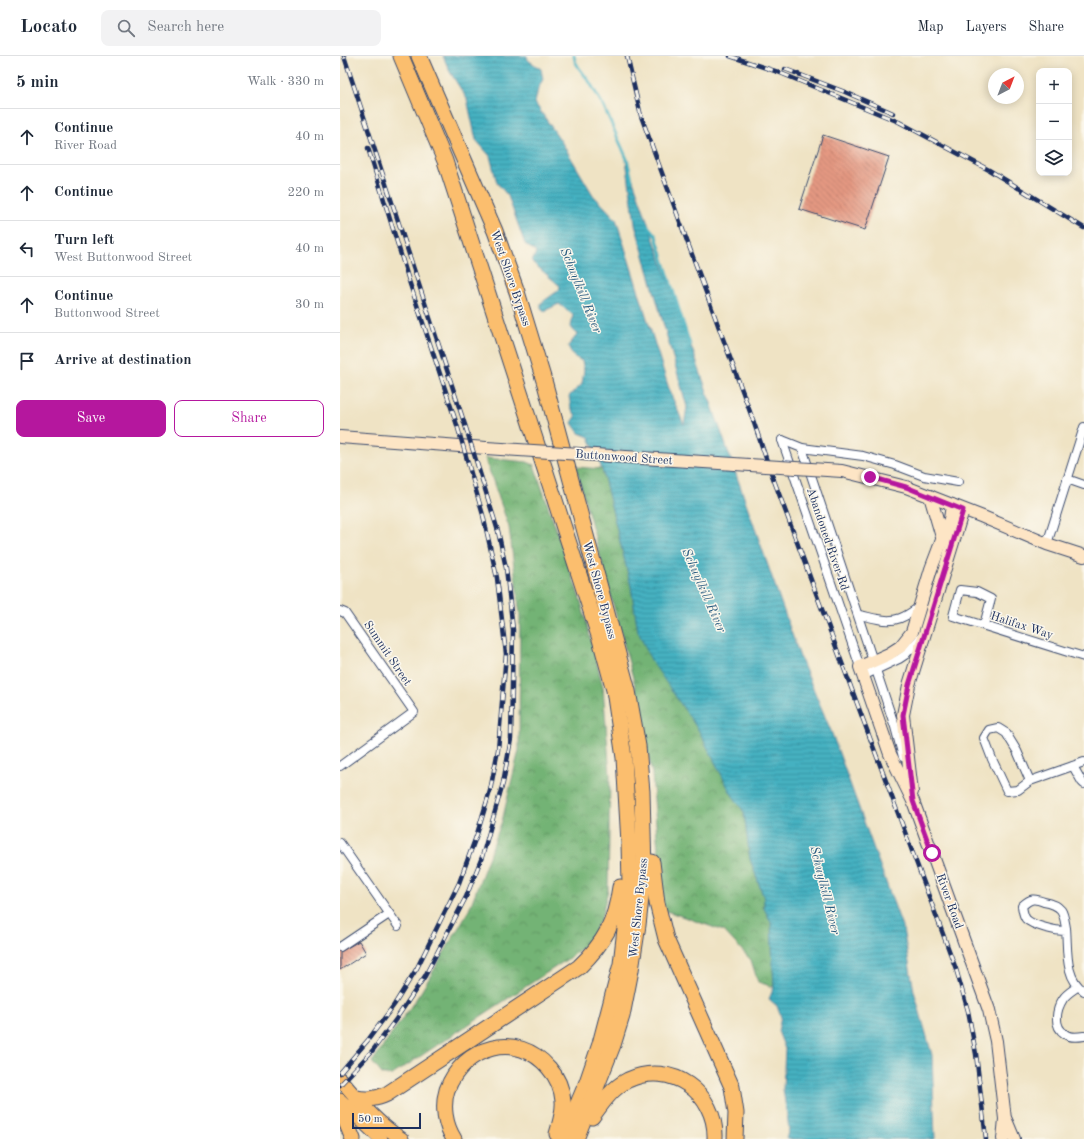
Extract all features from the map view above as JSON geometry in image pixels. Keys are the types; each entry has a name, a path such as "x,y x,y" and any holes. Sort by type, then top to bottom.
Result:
{"highway":[{"name":"West Shore Bypass","path":"401,56 445,162 600,639 614,690 624,758 630,885 621,964 600,1044 587,1082 572,1138"},
{"name":"West Shore Bypass","path":"419,56 495,231 517,292 545,384 628,691 638,746 643,800 644,872 638,925 628,989 613,1045 572,1138"},
{"path":"643,800 648,825 653,882 662,926 666,939 732,1087 736,1113 735,1139"},
{"path":"356,1098 372,1099 391,1091 582,963 599,946 614,917 618,905 621,872 629,843"},
{"path":"454,1139 447,1123 444,1101 453,1078 462,1064 476,1055 496,1047 522,1049 539,1059 553,1073 559,1084 563,1106 562,1118 555,1139"},
{"path":"572,1138 610,1093 628,1081 651,1073 666,1075 681,1080 699,1094 713,1117 715,1139"},
{"path":"340,1107 353,1139"}],"main road":[{"path":"340,1079 356,1098 383,1125 402,1139"},
{"path":"340,1100 380,1139"}],"street":[{"path":"1046,544 1066,479 1084,428"},
{"name":"Buttonwood Street","path":"340,437 842,471 906,487 979,515 1046,544 1084,556"},
{"name":"Abandoned River Rd","path":"861,672 782,440 802,448 863,456 895,465 924,476 958,482"},
{"name":"Abandoned River Rd","path":"802,448 859,615 898,736 913,801"},
{"path":"1066,479 1084,485"},
{"path":"930,496 948,537"},
{"path":"913,801 903,715 909,685 924,634 948,537 958,507"},
{"path":"875,666 900,647 912,632 917,621 929,575 948,537 979,515"},
{"name":"Halifax Way","path":"984,625 991,599 977,592 960,590 953,616 1084,657"},
{"path":"859,615 887,621 897,620 920,607"},
{"name":"Summit Street","path":"340,611 345,613 414,712 340,766"},
{"path":"861,672 905,654 924,634"},
{"name":"River Road","path":"861,672 890,754 913,801 989,1010 996,1041 1005,1119 1003,1139"},
{"path":"1030,781 1017,751 1006,733 998,728 989,730 984,738 1007,791 1018,790 1030,781 1084,762"},
{"path":"1073,766 1084,784"},
{"path":"340,843 398,926"},
{"path":"1066,931 1057,932 1027,919 1023,913 1022,906 1029,900 1036,899 1053,904 1061,910 1065,922 1066,931 1069,968 1073,979 1081,989 1064,998 1059,1006 1057,1016 1058,1026 1065,1034 1073,1037 1084,1036"},
{"path":"340,947 389,914"},
{"name":"River Road","path":"1005,1119 1014,1139"}],"green space":[{"path":"485,458 527,462 534,465 581,602 603,687 610,776 608,890 601,919 587,944 566,960 392,1075 383,1075 372,1062 421,992 469,910 502,821 519,750 520,615 509,527"},
{"path":"576,467 602,469 631,586 638,631 699,731 731,793 744,812 750,859 764,898 764,908 771,922 774,987 758,982 751,960 724,931 664,910 652,774 635,685"}],"water":[{"name":"Schuylkill River","path":"443,56 527,56 528,60 541,69 543,79 538,89 535,103 561,141 593,195 616,219 670,392 684,425 687,407 635,224 626,160 800,657 831,731 903,929 914,991 932,1055 935,1139 786,1139 789,1129 783,1089 785,1049 778,1031 781,1017 777,1006 769,999 774,987 771,922 764,908 764,898 750,859 744,812 731,793 699,731 651,660 638,631 631,586 602,469 589,437 579,433 572,423 576,416 571,408 569,396 582,384 584,370 582,361 573,356 568,346 577,335 571,327 573,315 559,304 544,311 541,308 541,303 559,290 560,286 532,262 536,252 525,244 508,196 497,183 490,156 476,140 467,99 450,72"}],"building":[{"path":"823,135 889,157 865,230 799,209"},
{"path":"359,941 366,953 340,970 340,952"}],"waterway":[{"path":"574,56 579,68 589,81 604,107 627,159 632,180"},
{"path":"647,225 656,236 690,345"}],"railway":[{"path":"340,1085 373,1050 425,976 466,897 482,857 503,783 511,739 513,630 506,568 498,531 465,425 344,56"},
{"path":"627,56 641,116 769,467 956,969 968,1011 976,1054 986,1139"},
{"path":"730,56 778,72 899,122 989,170 1084,228"},
{"path":"785,69 845,92 893,113"},
{"path":"340,1073 368,1040 394,1005 417,968 459,883 477,834 490,791 498,750 506,654 497,578 483,515 457,425 409,281 368,148"}],"route":[{"path":"870,477 906,487 963,510 909,685 903,715 913,801 932,853"}]}
